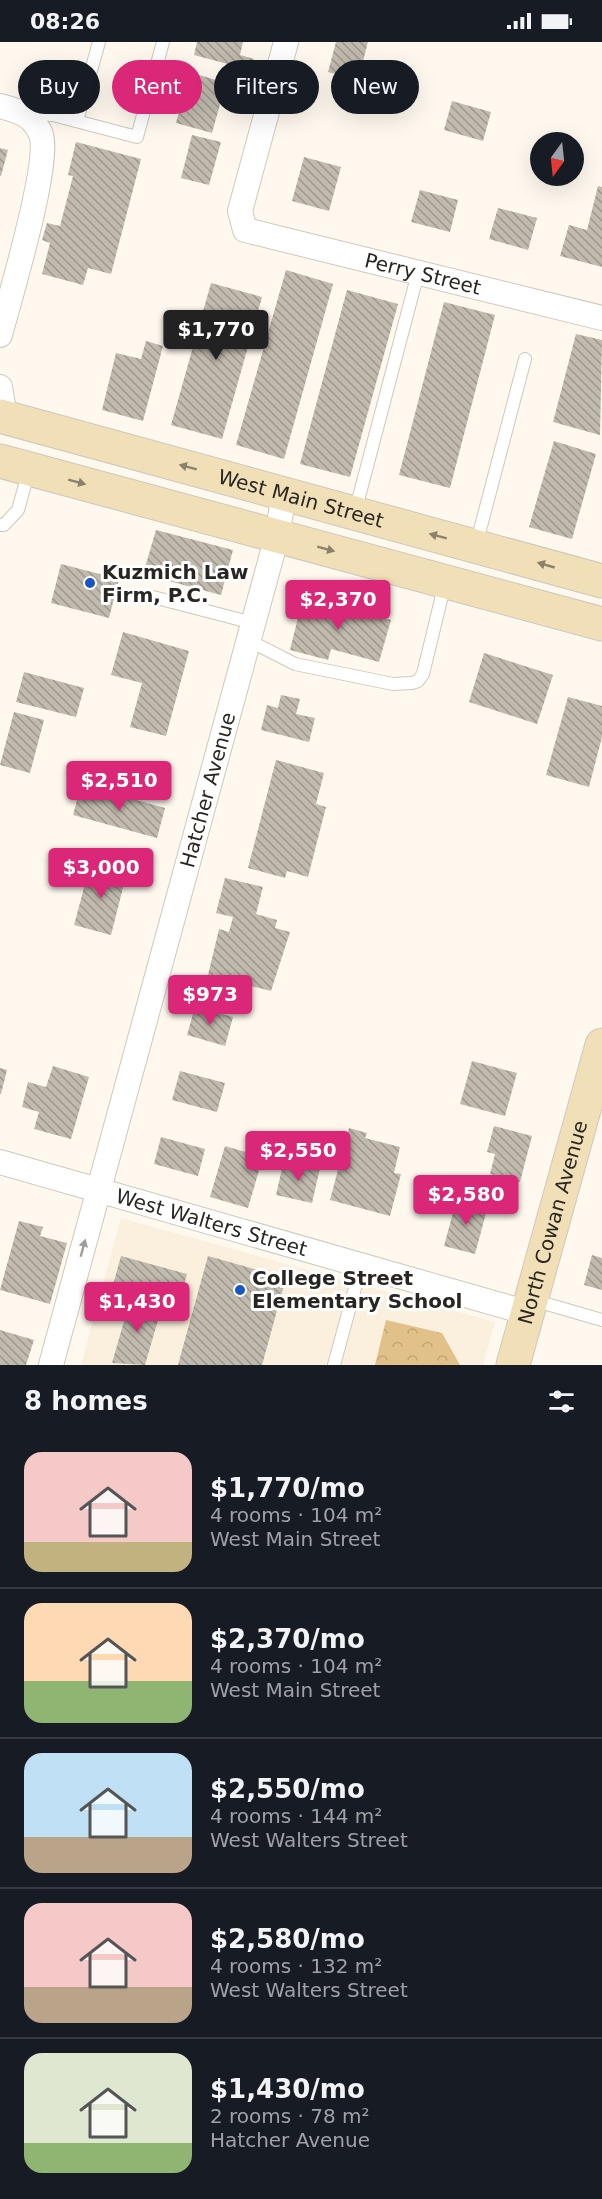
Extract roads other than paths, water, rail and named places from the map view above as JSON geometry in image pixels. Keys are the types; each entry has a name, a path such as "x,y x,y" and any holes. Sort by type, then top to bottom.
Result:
{"main road":[{"name":"West Main Street","path":"2,407 284,494 602,581"},
{"path":"15,465 124,500 277,536 602,624"},
{"name":"North Cowan Avenue","path":"513,1365 592,1120 602,1045"}],"street":[{"name":"Perry Street","path":"286,42 240,211 245,231 602,318"},
{"path":"0,106 18,111"},
{"path":"0,334 40,176 42,134 29,114"},
{"name":"Hatcher Avenue","path":"51,1365 277,536 284,494"},
{"name":"West Walters Street","path":"0,1162 361,1266 530,1307"}],"lane":[{"path":"77,121 99,42"},
{"path":"29,114 53,115 137,137 163,42"},
{"path":"354,513 418,273"},
{"path":"476,546 525,359"},
{"path":"0,525 4,525 18,510 15,465"},
{"path":"153,597 250,632 295,664 393,684 412,684 423,674 445,582"},
{"path":"334,1365 361,1266"},
{"path":"530,1307 602,1320"}],"place":[{"name":"Kuzmich Law Firm, P.C.","path":"90,583"},
{"name":"College Street Elementary School","path":"240,1290"}]}
